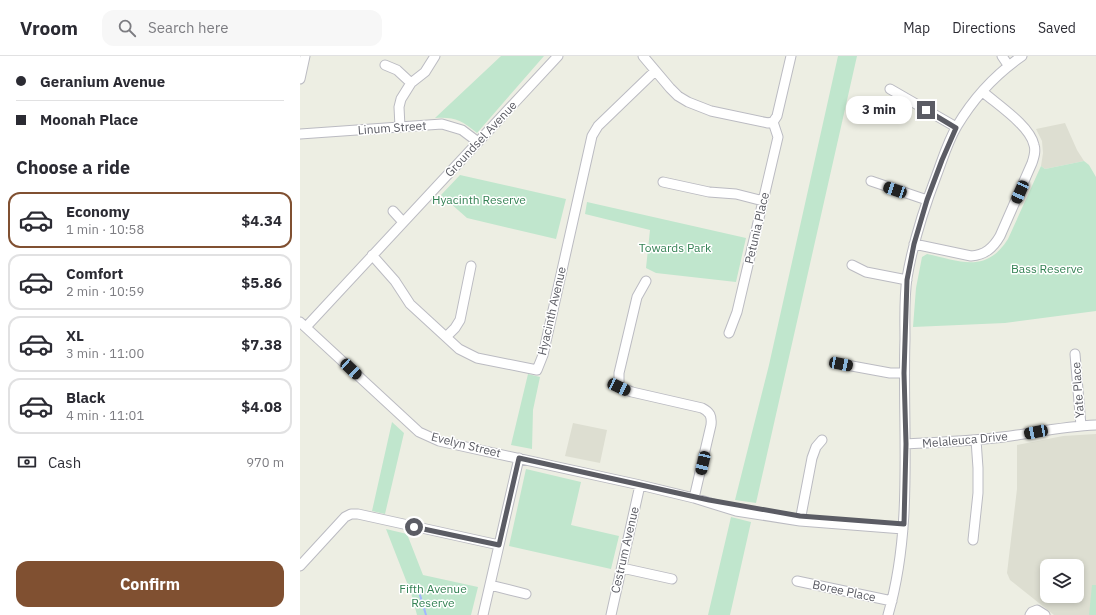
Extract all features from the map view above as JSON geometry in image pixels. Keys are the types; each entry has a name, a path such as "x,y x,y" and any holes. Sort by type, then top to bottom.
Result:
{"street":[{"path":"300,79 305,56"},
{"path":"400,127 399,107 401,99 411,83 425,72 435,56"},
{"name":"Groundsel Avenue","path":"303,324 372,255 558,56"},
{"path":"643,56 678,96 698,107 763,123 773,122 777,116 791,56"},
{"path":"1002,56 1008,66"},
{"path":"888,615 899,560 903,526 906,444 904,373 907,280 914,244 927,200 956,128 969,107 996,76 1022,56"},
{"path":"385,65 397,70 411,83"},
{"name":"Hyacinth Avenue","path":"372,255 395,281 410,304 459,349 478,358 537,370 542,355 592,136 598,126 655,71"},
{"path":"890,89 956,128"},
{"path":"914,244 971,256 986,252 994,246 1000,236 1035,153 1034,145 1026,128 983,92"},
{"name":"Petunia Place","path":"729,333 737,312 778,137 773,122"},
{"name":"Linum Street","path":"300,134 442,124 462,130 478,142"},
{"path":"871,181 927,200"},
{"path":"663,182 709,192 736,194 763,201"},
{"path":"393,211 403,222"},
{"path":"852,265 866,272 907,280"},
{"path":"446,337 455,328 460,320 471,266"},
{"path":"646,281 637,296 619,373 619,387 632,392 702,408 710,414 712,418 711,425 694,498"},
{"name":"Evelyn Street","path":"303,324 419,432 439,441 694,498 800,518 903,526"},
{"name":"Yate Place","path":"1075,354 1080,426"},
{"path":"841,364 890,373 904,373"},
{"name":"Melaleuca Drive","path":"906,444 976,440 1096,425"},
{"path":"800,518 812,458 816,447 822,440"},
{"path":"973,540 978,493 976,440"},
{"path":"483,615 519,458"},
{"name":"Cestrum Avenue","path":"611,615 640,485"},
{"path":"300,566 345,517 351,514 358,514 499,545"},
{"path":"622,568 672,579"},
{"name":"Boree Place","path":"797,581 892,601"},
{"path":"490,585 526,594"}],"shaded area":[{"path":"1065,123 1077,150 1084,161 1045,169 1041,166 1043,153 1042,141 1036,129"},
{"path":"573,423 607,430 600,463 565,456"},
{"path":"1096,434 1096,615 1054,615 1010,580 1007,573 1017,489 1017,445 1063,436"}],"green space":[{"path":"501,56 544,56 477,133 458,120 435,118"},
{"path":"838,56 857,56 756,503 735,500 769,365"},
{"name":"Bass Reserve","path":"1084,161 1089,165 1096,177 1096,311 1005,323 913,327 916,288 922,257 927,254 961,262 972,262 981,261 991,257 1000,250 1008,239 1041,166 1045,169"},
{"name":"Hyacinth Reserve","path":"460,175 566,199 556,239 467,218 441,195"},
{"name":"Towards Park","path":"587,202 746,238 736,282 656,273 646,268 650,230 585,214"},
{"path":"528,374 540,377 533,410 532,449 511,445"},
{"path":"392,422 404,433 385,514 372,511"},
{"path":"526,469 581,482 571,525 619,536 611,569 509,546"},
{"path":"731,517 751,522 730,615 708,615"},
{"name":"Fifth Avenue Reserve","path":"386,529 407,534 423,575 478,587 471,615 417,615 411,593"},
{"path":"1092,585 1096,585 1096,615 1089,615"}],"waterway":[{"path":"420,595 426,615"}],"route":[{"path":"414,527 499,545 519,458 694,498 800,516 904,524 906,444 904,373 907,280 914,244 927,200 956,128 926,110"}]}
